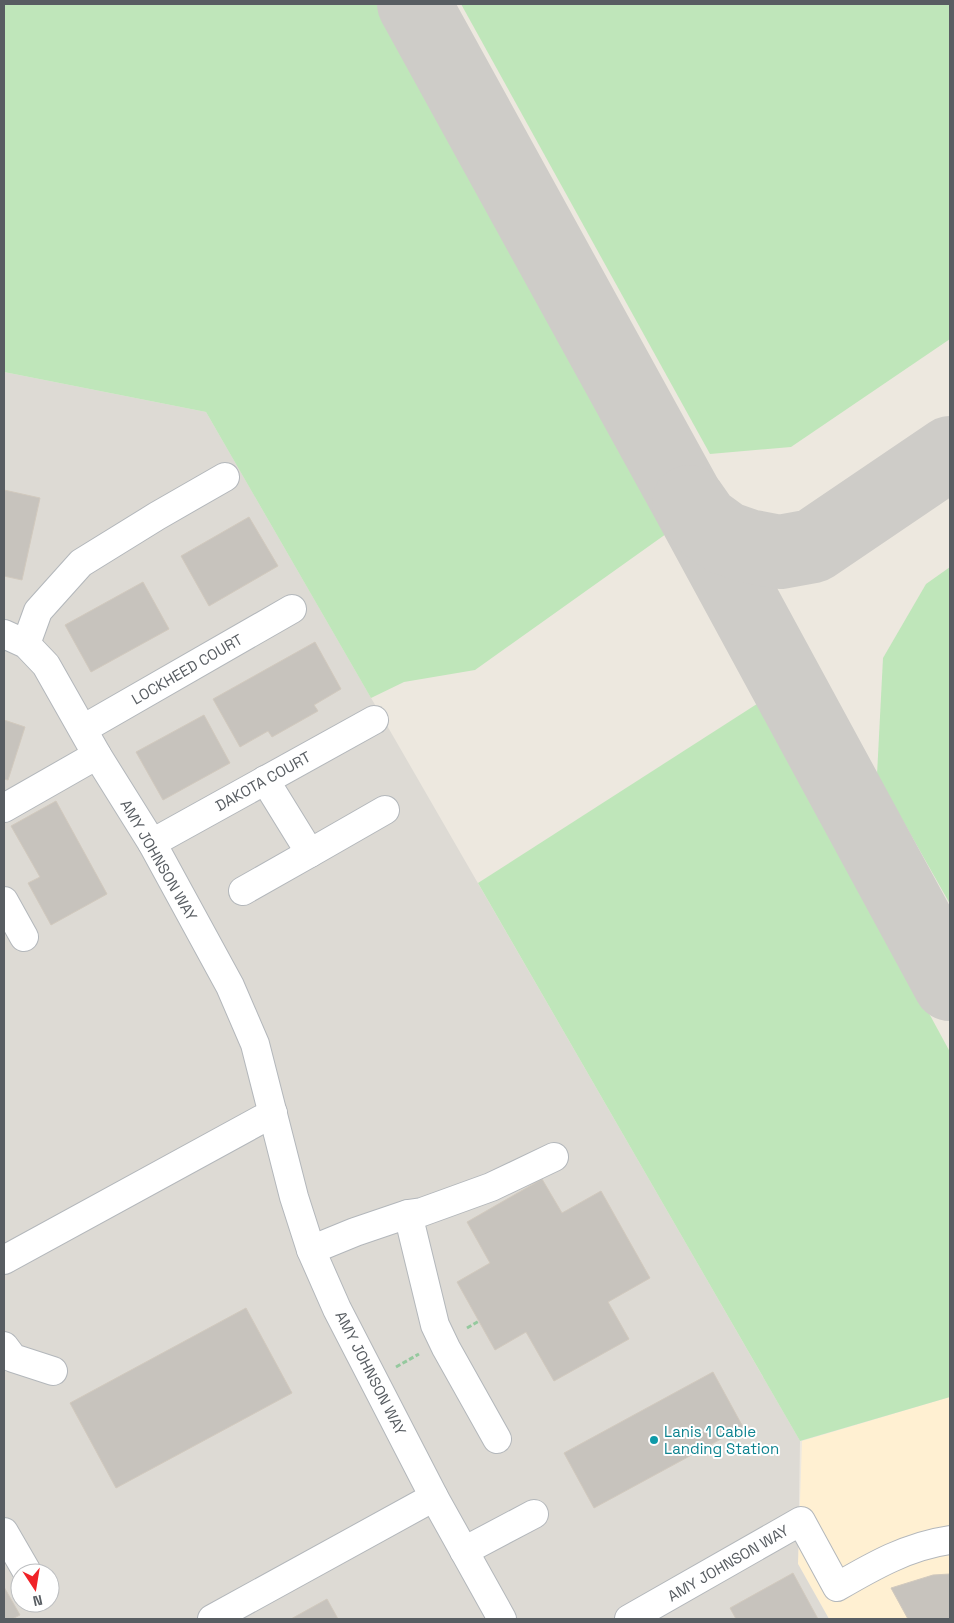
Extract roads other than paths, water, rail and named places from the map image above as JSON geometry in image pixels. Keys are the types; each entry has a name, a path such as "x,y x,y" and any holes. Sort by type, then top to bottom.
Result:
{"street":[{"path":"15,639 81,562 225,477"},
{"name":"LOCKHEED COURT","path":"83,729 292,609"},
{"name":"AMY JOHNSON WAY","path":"15,639 46,665 97,754 152,843 230,986 255,1044 294,1197 312,1250 337,1310 434,1497 502,1619"},
{"name":"DAKOTA COURT","path":"152,843 374,720"},
{"path":"4,808 97,754"},
{"path":"265,780 310,853"},
{"path":"244,891 385,810"},
{"path":"4,901 24,937"},
{"path":"4,1260 273,1113"},
{"path":"312,1250 355,1232 408,1214 422,1212 491,1187 554,1157"},
{"path":"408,1214 435,1325 497,1439"},
{"path":"4,1346 13,1358 53,1371"},
{"path":"212,1619 434,1497"},
{"path":"464,1551 534,1514"},
{"name":"AMY JOHNSON WAY","path":"629,1619 801,1522 837,1587 885,1560 908,1550 950,1540"},
{"path":"4,1532 22,1563"}],"place":[{"name":"Lanis 1 Cable Landing Station","path":"654,1440"}]}
